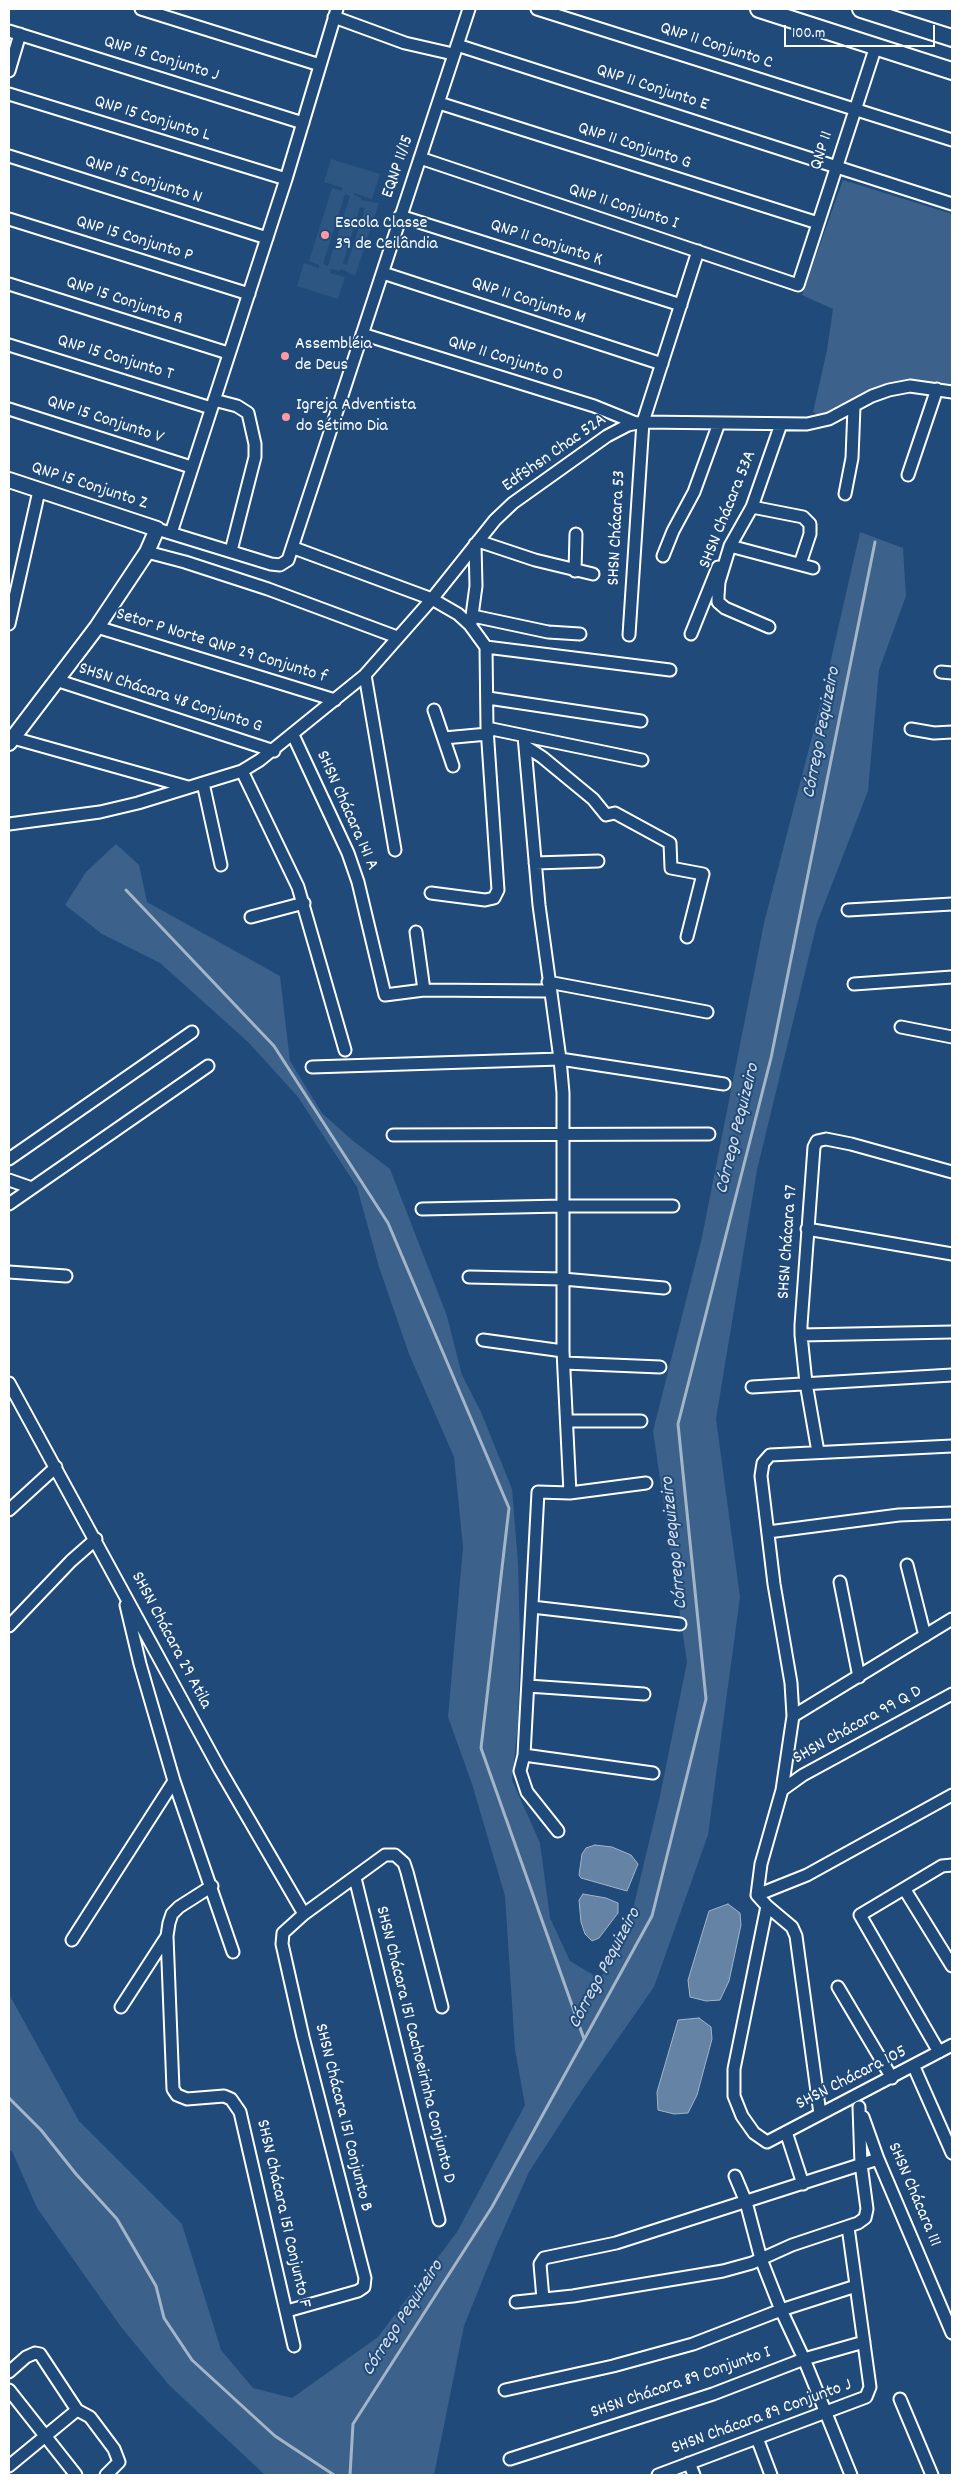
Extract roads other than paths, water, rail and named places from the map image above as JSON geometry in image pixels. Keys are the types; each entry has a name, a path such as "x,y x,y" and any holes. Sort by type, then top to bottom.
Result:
{"main road":[{"path":"759,9 952,71"},
{"path":"861,9 886,13 952,38"}],"street":[{"path":"140,9 320,66"},
{"name":"EQNP 11/15","path":"294,548 400,216 469,9"},
{"name":"QNP 11 Conjunto C","path":"537,9 952,140"},
{"path":"188,787 11,740 96,627 147,552 164,531 191,467 249,294 304,123 336,13 405,43 455,50"},
{"name":"QNP 15 Conjunto J","path":"9,30 304,123"},
{"path":"9,71 20,34"},
{"name":"QNP 11","path":"804,266 876,46"},
{"name":"QNP 11 Conjunto E","path":"455,50 952,204"},
{"name":"QNP 15 Conjunto L","path":"9,94 286,180"},
{"name":"QNP 11 Conjunto G","path":"439,103 818,223"},
{"name":"QNP 15 Conjunto N","path":"9,156 267,238"},
{"name":"QNP 11 Conjunto I","path":"420,158 798,285 804,266"},
{"name":"QNP 11 Conjunto K","path":"400,216 681,305"},
{"name":"QNP 15 Conjunto P","path":"9,219 249,294"},
{"name":"SHSN Chácara 53","path":"629,635 639,423 662,364 698,251"},
{"name":"QNP 11 Conjunto M","path":"383,273 662,364"},
{"name":"QNP 15 Conjunto R","path":"9,284 228,353"},
{"name":"QNP 11 Conjunto O","path":"362,334 594,406 639,423"},
{"name":"QNP 15 Conjunto T","path":"9,345 212,404"},
{"name":"EdfShsn Chac 52A","path":"9,824 100,812 138,803 242,771 274,751 365,675 432,599 476,543 513,503 607,436 639,423 807,424 829,419 872,396 889,390 910,386 952,392"},
{"path":"908,475 937,390"},
{"path":"212,404 238,406 248,413 255,444 255,456 231,551"},
{"path":"845,494 852,458 854,407"},
{"name":"QNP 15 Conjunto V","path":"9,409 191,467"},
{"path":"663,556 672,531 694,492 719,423"},
{"name":"SHSN Chácara 53A","path":"768,627 725,608 718,602 718,596 725,560 730,546 752,507 781,424"},
{"name":"QNP 15 Conjunto Z","path":"9,480 164,531"},
{"path":"9,624 39,490"},
{"path":"752,507 803,517 810,524 810,534 800,564"},
{"path":"164,531 280,565 288,560 294,548 432,599 472,620 548,632 580,634"},
{"path":"575,571 576,534"},
{"path":"431,893 485,900 494,898 496,895 498,879 488,731 486,648 472,620 476,586 476,543 575,571 593,574"},
{"path":"730,546 813,568"},
{"path":"147,552 259,586 397,637"},
{"path":"691,634 715,570 725,560"},
{"name":"Setor P Norte QNP 29 Conjunto f","path":"96,627 335,700"},
{"path":"486,648 670,670"},
{"path":"365,675 395,850"},
{"name":"SHSN Chácara 48 Conjunto G","path":"56,680 274,751"},
{"path":"488,698 641,721"},
{"path":"434,710 453,766"},
{"path":"911,729 934,733 952,732"},
{"path":"444,738 488,731 525,741 642,760"},
{"name":"SHSN Chácara 141 A","path":"293,735 348,853 363,902 385,995 424,990"},
{"path":"525,741 535,862 549,987 560,1059 563,1133 563,1350 568,1421 570,1493"},
{"path":"525,741 593,799 606,815 615,813 670,843 670,868 702,874 687,937"},
{"path":"242,771 304,903 345,1050"},
{"path":"203,782 221,865"},
{"path":"535,862 598,861"},
{"path":"251,917 304,903"},
{"path":"848,910 952,904"},
{"path":"416,932 424,990 549,987 707,1012"},
{"path":"854,984 952,977"},
{"path":"901,1027 952,1037"},
{"path":"9,1159 192,1032"},
{"path":"312,1067 560,1059 724,1084"},
{"path":"9,1204 208,1066"},
{"path":"393,1135 709,1134"},
{"name":"SHSN Chácara 97","path":"818,1452 806,1383 801,1336 814,1147 821,1139 851,1144 952,1172"},
{"path":"9,1180 32,1188"},
{"path":"422,1209 673,1206"},
{"path":"807,1229 952,1254"},
{"path":"9,1272 66,1276"},
{"path":"469,1277 563,1280 664,1288"},
{"path":"801,1336 952,1332"},
{"path":"483,1340 563,1350"},
{"path":"564,1363 660,1367"},
{"path":"752,1387 952,1375"},
{"name":"SHSN Chácara 29 Atila","path":"9,1383 96,1539 219,1768 304,1914"},
{"path":"568,1421 641,1421"},
{"path":"818,1452 952,1446"},
{"name":"SHSN Chácara 99 Q D","path":"757,1895 761,1864 782,1790 793,1716 791,1683 778,1611 761,1476 763,1463 770,1456 818,1452"},
{"path":"9,1510 56,1467"},
{"path":"558,1831 527,1792 521,1779 520,1771 524,1755 538,1492 570,1493 646,1483"},
{"path":"768,1532 899,1515 952,1513"},
{"path":"9,1626 96,1539"},
{"path":"907,1565 925,1636"},
{"path":"840,1582 859,1677"},
{"path":"123,1591 140,1664 174,1781 212,1886 233,1952"},
{"path":"532,1607 680,1624"},
{"path":"793,1716 952,1620"},
{"path":"528,1686 644,1694"},
{"name":"SHSN Chácara 99 Q D","path":"782,1790 803,1775 951,1699"},
{"path":"524,1755 654,1773"},
{"path":"72,1940 174,1781"},
{"path":"820,2114 796,1936 792,1927 757,1895 807,1875 952,1795"},
{"path":"304,1914 385,1855 395,1855 404,1863 442,2007"},
{"path":"940,2052 860,1915 905,1890 942,1866 951,1863 952,1865"},
{"name":"SHSN Chácara 151 Cachoeirinha Conjunto D","path":"355,1878 439,2220"},
{"path":"121,2007 167,1936 172,1914 212,1886"},
{"path":"905,1890 952,1966"},
{"name":"SHSN Chácara 105","path":"767,1906 734,2069 734,2096 742,2116 754,2133 768,2142 820,2114 857,2102 892,2078 952,2046"},
{"name":"SHSN Chácara 151 Conjunto B","path":"287,2311 352,2293 364,2287 365,2278 303,2036 282,1944 283,1933 304,1914"},
{"name":"SHSN Chácara 151 Conjunto F","path":"167,1936 173,2089 177,2095 186,2099 224,2096 231,2099 240,2112 294,2346"},
{"path":"838,1988 892,2078"},
{"path":"914,2067 952,2153"},
{"path":"516,2302 723,2271 761,2259 865,2218 857,2102"},
{"name":"SHSN Chácara 111","path":"857,2102 878,2159 952,2333"},
{"path":"786,2132 803,2184"},
{"path":"543,2299 540,2264 544,2258 616,2243 878,2159"},
{"path":"735,2176 746,2202 761,2259 851,2475"},
{"path":"848,2226 864,2342"},
{"path":"505,2390 613,2366 693,2344 781,2310 856,2286"},
{"name":"SHSN Chácara 89 Conjunto I","path":"510,2459 713,2394 804,2359 864,2342"},
{"name":"SHSN Chácara 89 Conjunto J","path":"658,2475 826,2414 866,2397 870,2386 864,2342"},
{"path":"9,2372 26,2357 35,2353 40,2354 77,2410 90,2417 114,2450 119,2462 106,2475"},
{"path":"9,2390 76,2475"},
{"path":"900,2399 932,2475"},
{"path":"9,2466 77,2410"},
{"path":"757,2438 772,2475"},
{"path":"689,2463 694,2475"}],"waterway":[{"name":"Córrego Pequizeiro","path":"350,2475 353,2424 492,2207 652,1916 706,1699 678,1424 771,1058 875,542"},
{"path":"126,890 274,1046 388,1223 509,1508 481,1748 584,2039"},
{"path":"9,2098 41,2130 76,2174 117,2219 156,2286 164,2318 192,2360 275,2436 334,2475"}],"place":[{"name":"Escola Classe 39 de Ceilândia","path":"325,235"},
{"name":"Assembléia de Deus","path":"285,356"},
{"name":"Igreja Adventista do Sétimo Dia","path":"286,417"}]}
